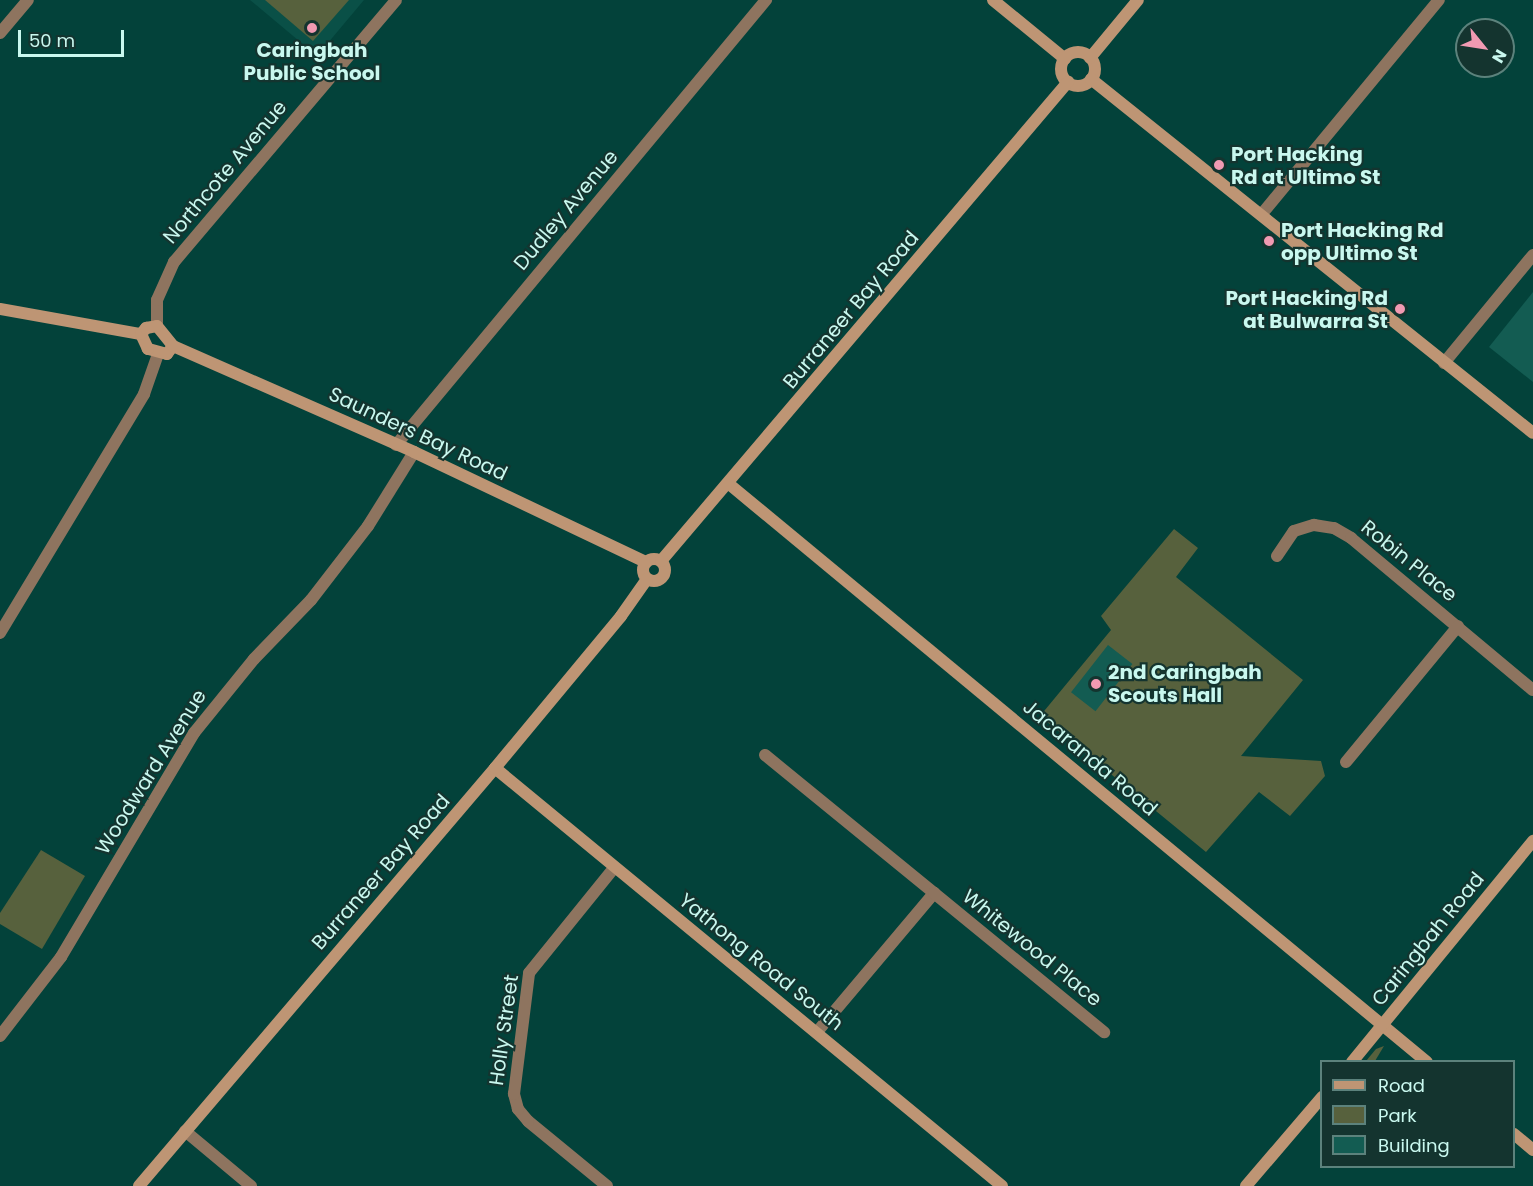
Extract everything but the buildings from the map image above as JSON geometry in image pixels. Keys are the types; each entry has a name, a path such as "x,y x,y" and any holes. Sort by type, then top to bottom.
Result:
{"street":[{"path":"0,33 28,0"},
{"name":"Northcote Avenue","path":"157,326 157,300 174,262 396,0"},
{"name":"Dudley Avenue","path":"396,445 766,0"},
{"path":"993,0 1065,58"},
{"path":"1090,58 1138,0"},
{"path":"1261,215 1438,0"},
{"path":"1077,52 1090,58 1094,68 1091,79 1078,85 1068,82 1062,74 1065,58 1077,52"},
{"path":"1091,79 1533,433"},
{"name":"Burraneer Bay Road","path":"661,561 729,484 1068,82"},
{"path":"1444,363 1533,255"},
{"path":"0,309 141,334"},
{"path":"157,326 173,346 167,354 158,354 148,349 141,334 146,328 157,326"},
{"name":"Saunders Bay Road","path":"173,346 414,452 646,562"},
{"path":"0,633 144,394 158,354"},
{"name":"Woodward Avenue","path":"0,1036 61,957 194,733 254,659 312,600 368,526 414,452"},
{"name":"Jacaranda Road","path":"729,484 1425,1060"},
{"name":"Robin Place","path":"1277,556 1294,531 1314,525 1334,528 1352,538 1533,690"},
{"path":"661,561 663,576 654,581 647,579 642,569 646,562 661,561"},
{"name":"Burraneer Bay Road","path":"139,1186 495,768 621,616 647,579"},
{"name":"Robin Place","path":"1346,762 1458,626"},
{"name":"Whitewood Place","path":"765,755 1104,1032"},
{"name":"Yathong Road South","path":"495,768 1002,1186"},
{"name":"Caringbah Road","path":"1354,1060 1533,841"},
{"name":"Holly Street","path":"607,1186 528,1121 518,1109 514,1094 529,973 614,868"},
{"name":"Whitewood Place","path":"817,1032 934,893"},
{"path":"1246,1186 1320,1099"},
{"path":"185,1131 251,1186"},
{"path":"1515,1135 1533,1150"}],"shaded area":[{"name":"Caringbah Public School","path":"250,0 364,0 317,56"}],"green space":[{"path":"265,0 349,0 313,41"},
{"path":"1174,529 1198,548 1176,577 1303,680 1241,756 1321,761 1325,776 1290,816 1259,792 1206,852 1040,716 1111,630 1101,616"},
{"path":"41,850 85,876 42,949 0,924 0,913"},
{"path":"1384,1046 1376,1060 1367,1060 1376,1049"}],"place":[{"name":"Caringbah Public School","path":"312,28"},
{"name":"Port Hacking Rd at Ultimo St","path":"1219,165"},
{"name":"Port Hacking Rd opp Ultimo St","path":"1269,241"},
{"name":"Port Hacking Rd at Bulwarra St","path":"1400,309"},
{"name":"2nd Caringbah Scouts Hall","path":"1096,684"}]}
